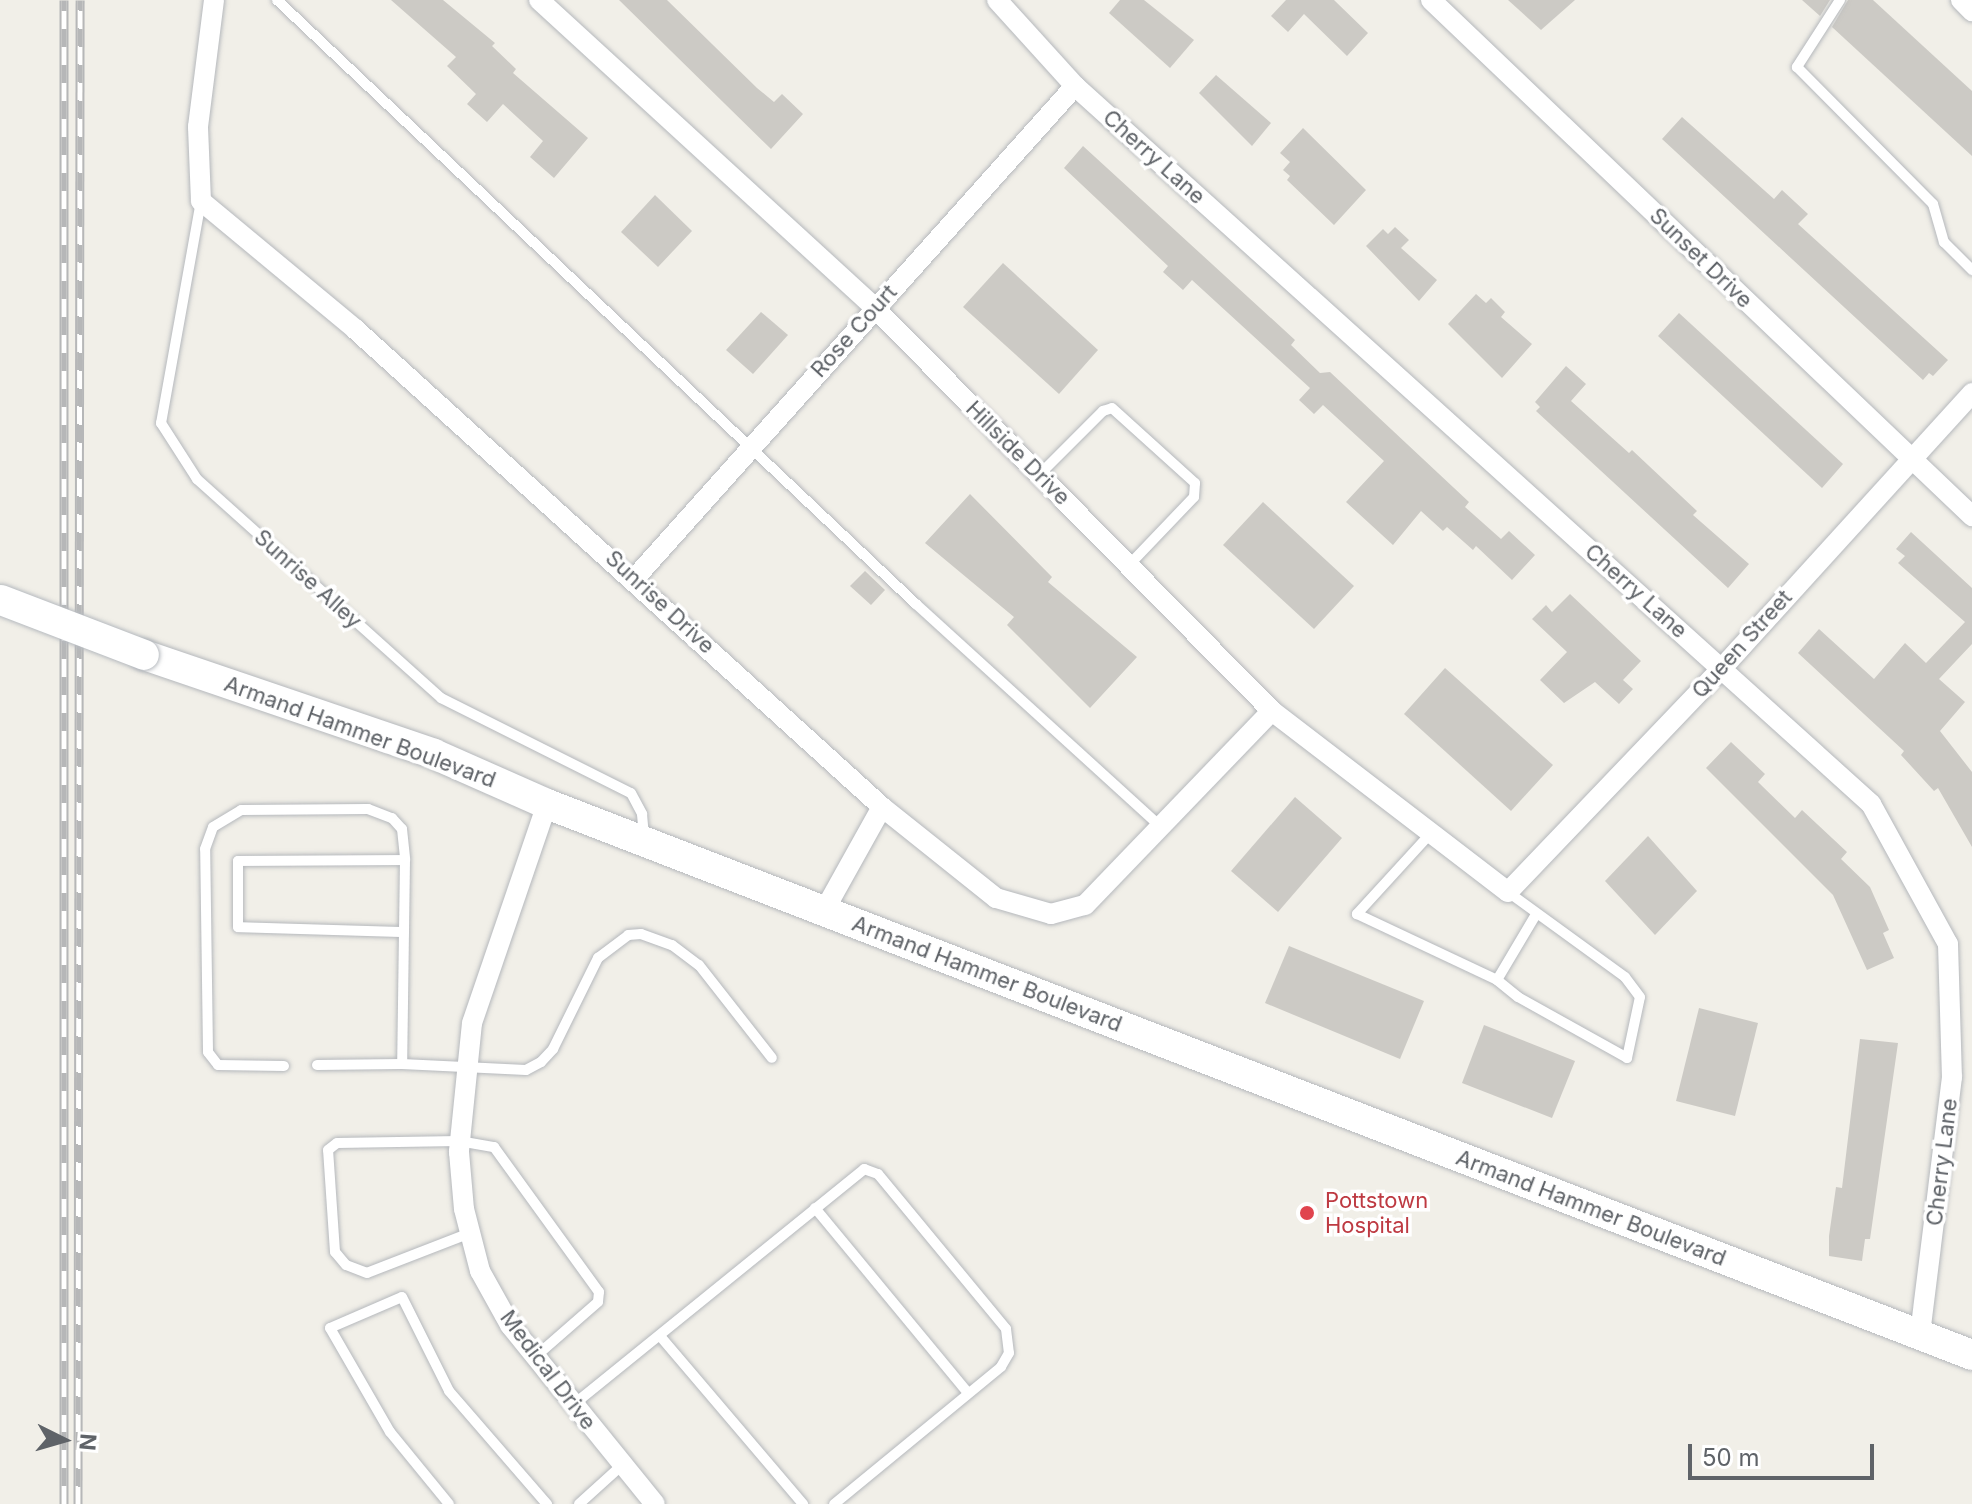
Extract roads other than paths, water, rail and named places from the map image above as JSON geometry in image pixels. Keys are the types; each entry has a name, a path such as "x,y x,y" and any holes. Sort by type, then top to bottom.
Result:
{"street":[{"path":"201,201 198,127 214,0"},
{"name":"Hillside Drive","path":"539,0 874,307 1272,711 1508,892"},
{"name":"Cherry Lane","path":"997,0 1075,86 1871,804 1948,944 1952,1077 1920,1335"},
{"name":"Sunset Drive","path":"1431,0 1972,516"},
{"name":"Rose Court","path":"635,578 874,307 1075,86"},
{"name":"Sunrise Drive","path":"201,201 355,329 635,578 882,807 996,898 1051,914 1085,905 1272,711"},
{"name":"Queen Street","path":"1508,892 1722,668 1909,457 1972,393"},
{"name":"Armand Hammer Boulevard","path":"1,600 144,655 434,754 547,804 1972,1355"},
{"name":"Medical Drive","path":"547,804 472,1023 459,1141 470,1233 480,1271 510,1325 621,1466 655,1504"},
{"path":"824,911 882,807"}],"lane":[{"path":"277,0 916,604 1160,826"},
{"path":"1840,0 1797,67 1933,204 1944,242 1972,270"},
{"name":"Sunrise Alley","path":"201,201 161,423 197,479 441,698 631,793 642,814 645,842"},
{"path":"1039,475 1103,411 1112,408 1195,483 1194,497 1129,565"},
{"path":"284,1066 218,1065 208,1052 205,849 213,827 241,810 368,809 392,818 402,829 405,860 402,1064"},
{"path":"1431,833 1357,914 1497,980 1627,1058 1640,997 1625,977 1535,916 1508,892"},
{"path":"404,932 238,927 238,861 405,860"},
{"path":"1497,980 1535,916"},
{"path":"317,1065 402,1064 526,1070 541,1062 553,1049 598,958 628,935 641,934 672,945 699,965 772,1058"},
{"path":"470,1233 367,1273 346,1265 335,1252 328,1150 337,1143 459,1141 494,1147 599,1292 598,1302 535,1357"},
{"path":"573,1405 864,1169 889,1184 1006,1329 1009,1353 1001,1367 834,1504"},
{"path":"815,1208 967,1392"},
{"path":"449,1504 390,1432 330,1328 402,1297 449,1391 547,1504"},
{"path":"660,1336 803,1504"},
{"path":"579,1504 621,1466"}],"railway":[{"path":"64,0 64,1504"},
{"path":"78,1504 80,0"}],"place":[{"name":"Pottstown Hospital","path":"1307,1213"}]}
